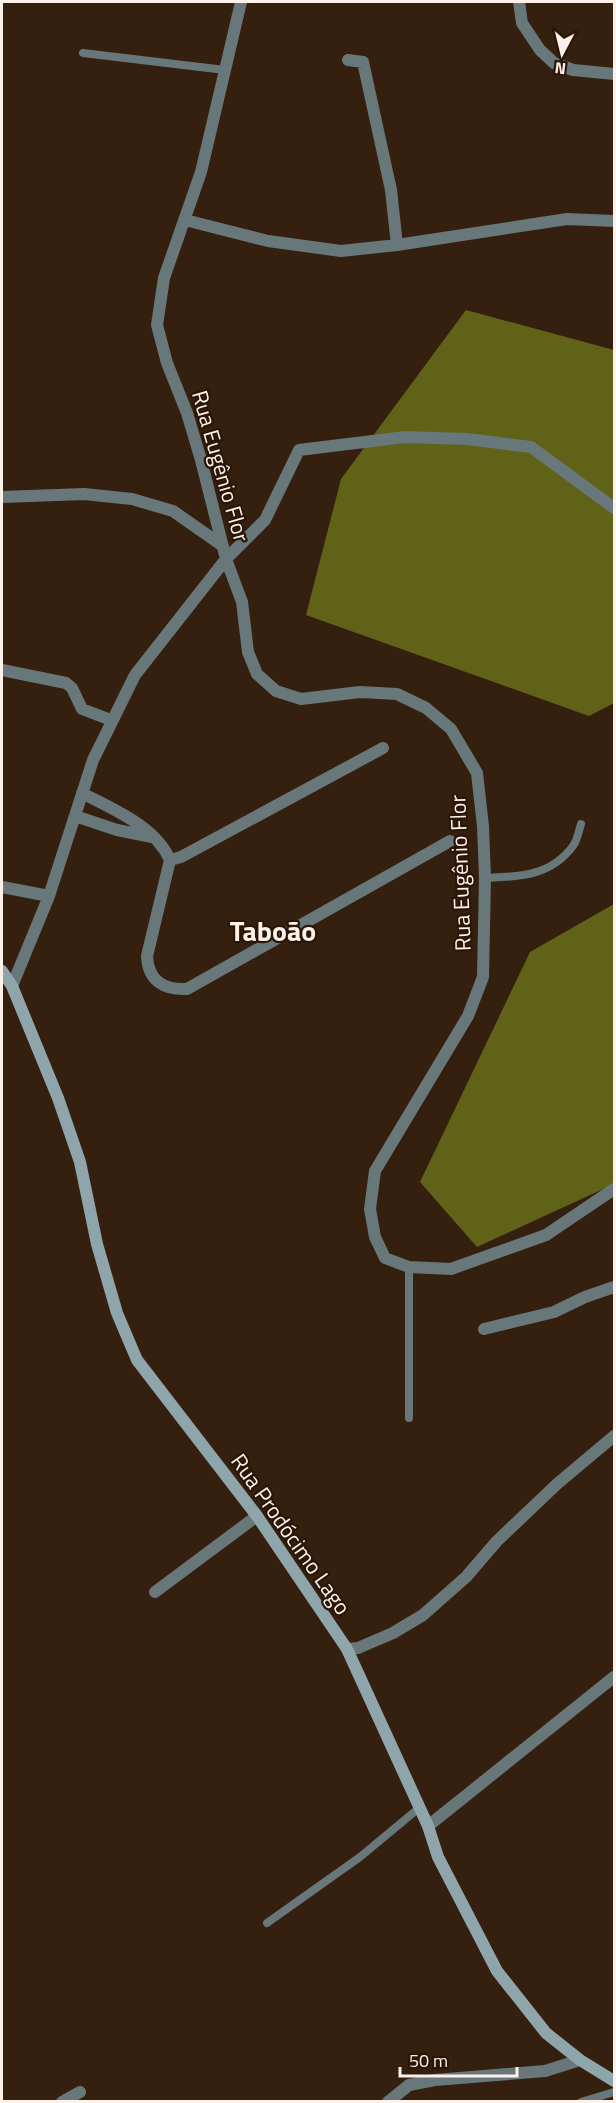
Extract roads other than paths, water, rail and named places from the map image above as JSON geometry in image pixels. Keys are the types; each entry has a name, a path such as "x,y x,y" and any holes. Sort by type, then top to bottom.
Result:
{"main road":[{"name":"Rua Prodócimo Lago","path":"2,971 12,986 58,1098 80,1162 97,1244 117,1313 137,1360 257,1516 346,1649 428,1826 443,1866 497,1971 546,2033 580,2060 615,2081"}],"street":[{"name":"Rua Eugênio Flor","path":"241,2 201,172 164,278 157,325 167,363 187,413 226,559 242,602 248,652 257,674 276,691 300,699 360,692 398,694 426,708 452,729 477,773 483,826 485,878 483,977 468,1016 375,1171 370,1209 375,1237 385,1258 409,1267 451,1269 546,1235 615,1190"},
{"path":"519,2 522,23 540,50 554,63 573,70 615,74"},
{"path":"348,60 363,62 391,190 397,245"},
{"path":"185,220 268,241 341,251 397,245 567,219 615,220"},
{"path":"12,986 49,896 93,760 135,675 226,559 265,520 299,450 405,437 468,439 531,447 615,508"},
{"path":"2,497 84,494 132,499 173,511 223,546"},
{"path":"2,670 66,683 72,688 82,709 111,720"},
{"path":"170,860 180,858 383,748"},
{"path":"82,793 136,821 164,846 170,860 147,956 147,969 159,982 172,989 187,989 450,841"},
{"path":"117,830 122,814"},
{"path":"75,816 117,830 152,837"},
{"path":"2,887 49,896"},
{"path":"484,1329 554,1312 585,1297 615,1287"},
{"path":"346,1649 358,1648 393,1633 423,1615 466,1577 497,1541 557,1484 615,1436"},
{"path":"155,1592 257,1516"},
{"path":"428,1826 615,1677"},
{"path":"388,2102 409,2085 435,2080 545,2071 580,2060"},
{"path":"62,2102 80,2092"}],"lane":[{"path":"83,53 225,70"},
{"path":"485,878 519,877 551,867 573,846 582,824"},
{"path":"409,1267 409,1418"},
{"path":"267,1923 360,1857 419,1808"},
{"path":"581,2102 615,2092"}],"district":[{"name":"Taboão","path":"273,931"}]}
